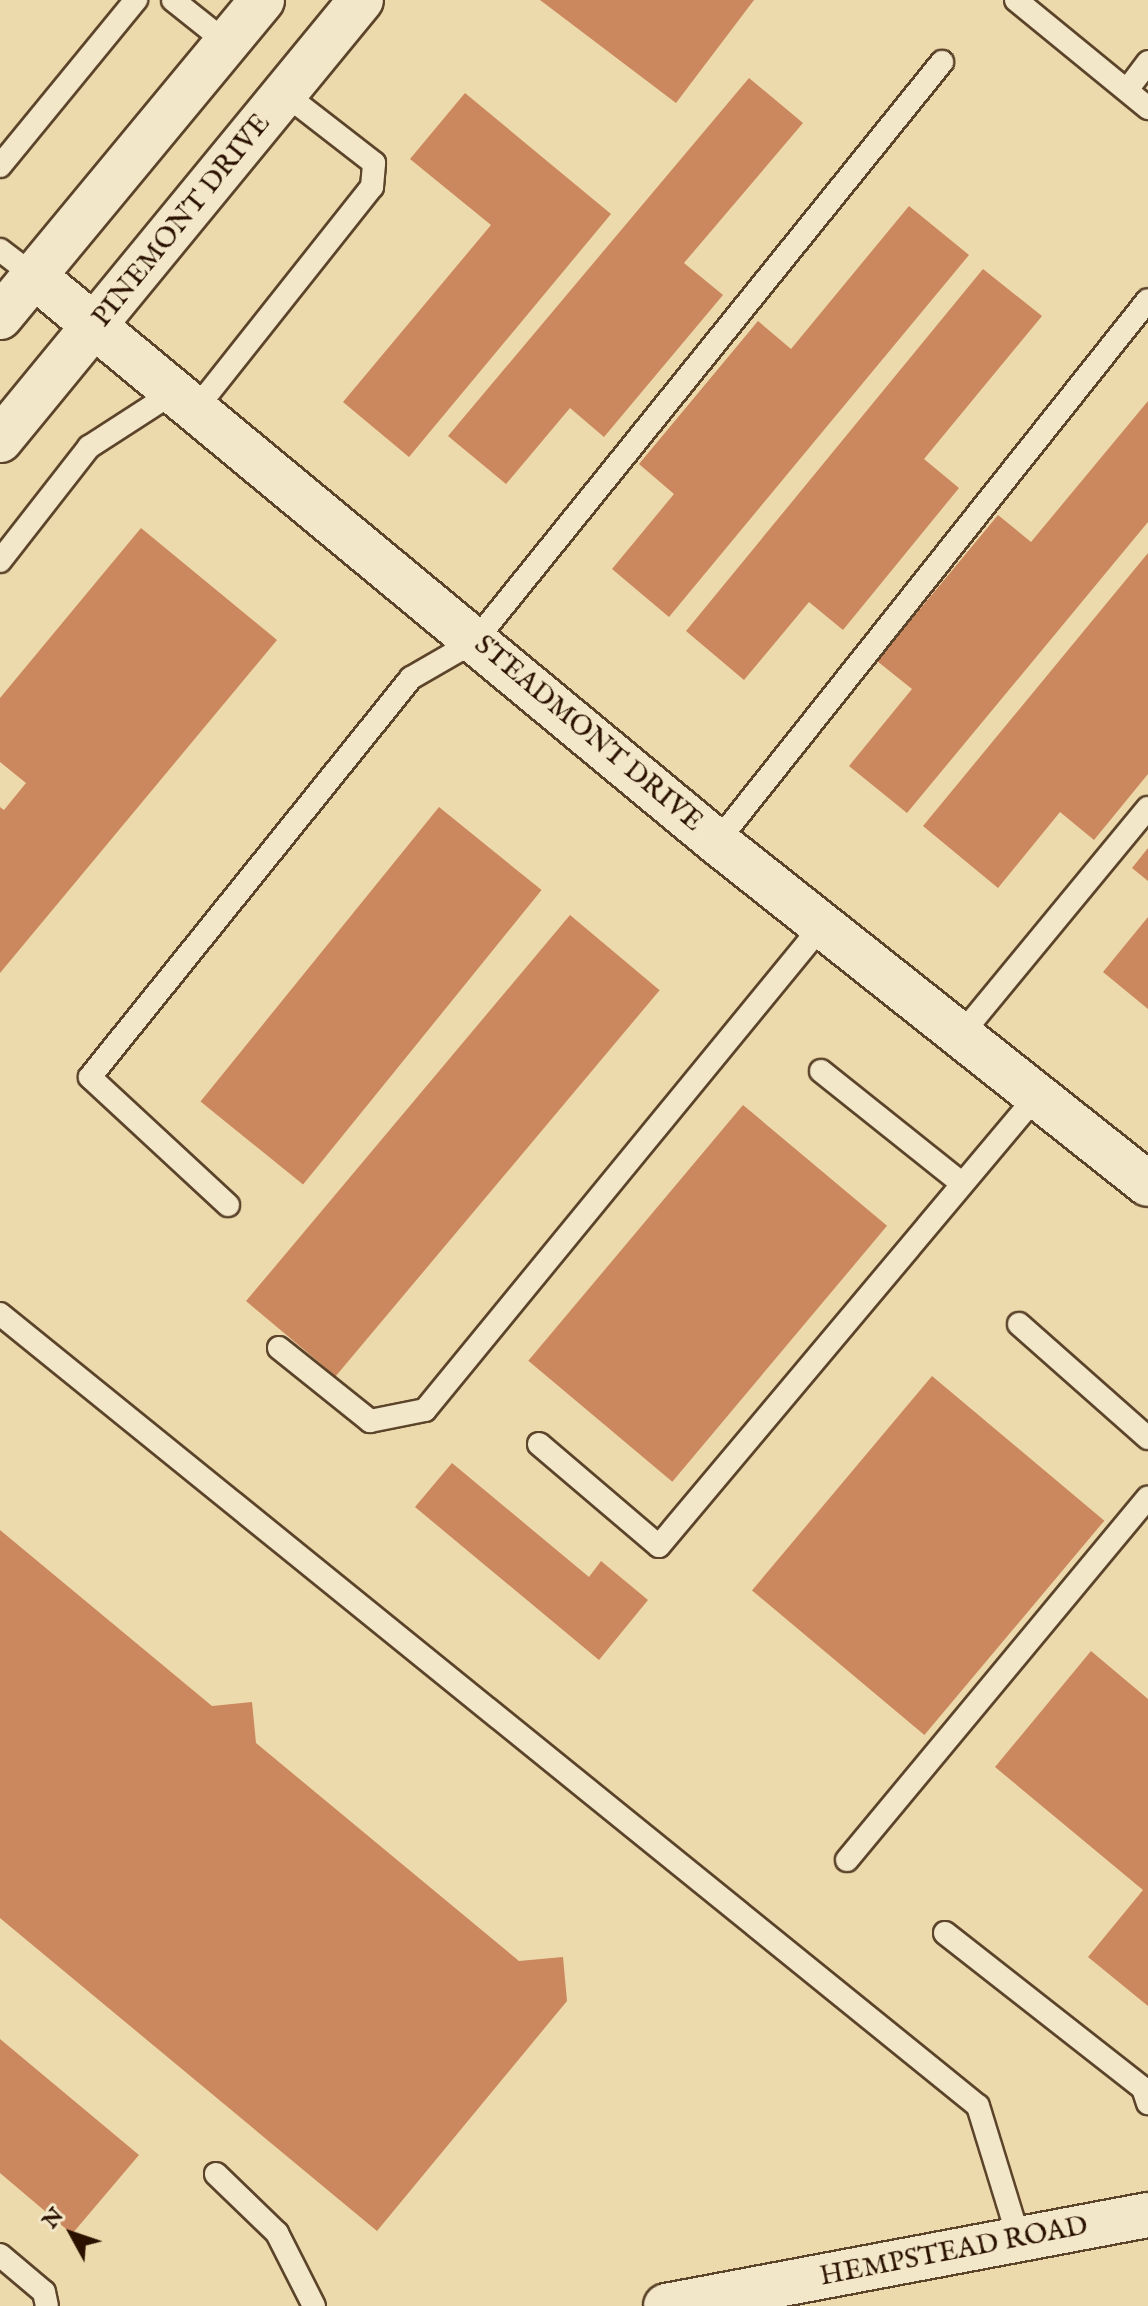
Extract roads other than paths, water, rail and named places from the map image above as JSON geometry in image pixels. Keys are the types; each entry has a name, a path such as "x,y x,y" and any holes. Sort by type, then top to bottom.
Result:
{"main road":[{"path":"0,317 17,263 227,43 262,0"},
{"name":"PINEMONT DRIVE","path":"0,440 95,328 361,0"},
{"name":"STEADMONT DRIVE","path":"17,263 717,842 964,1031 1148,1184"},
{"name":"HEMPSTEAD ROAD","path":"666,2306 1148,2215"}],"lane":[{"path":"0,166 136,0"},
{"path":"173,0 227,43"},
{"path":"1016,0 1148,108"},
{"path":"228,1205 90,1077 411,678 475,641 942,62"},
{"path":"1127,90 1148,62"},
{"path":"0,561 89,447 184,401 372,187 374,163 285,94"},
{"path":"717,842 1148,300"},
{"path":"964,1031 1148,808"},
{"path":"279,1348 370,1421 425,1410 824,923"},
{"path":"821,1071 960,1182"},
{"path":"539,1444 659,1546 960,1182 1039,1093"},
{"path":"0,1314 978,2106 1019,2239"},
{"path":"1019,1324 1148,1438"},
{"path":"847,1860 1148,1498"},
{"path":"945,1933 1146,2093"},
{"path":"216,2174 277,2233 314,2306"},
{"path":"0,2255 44,2292 47,2306"}]}
